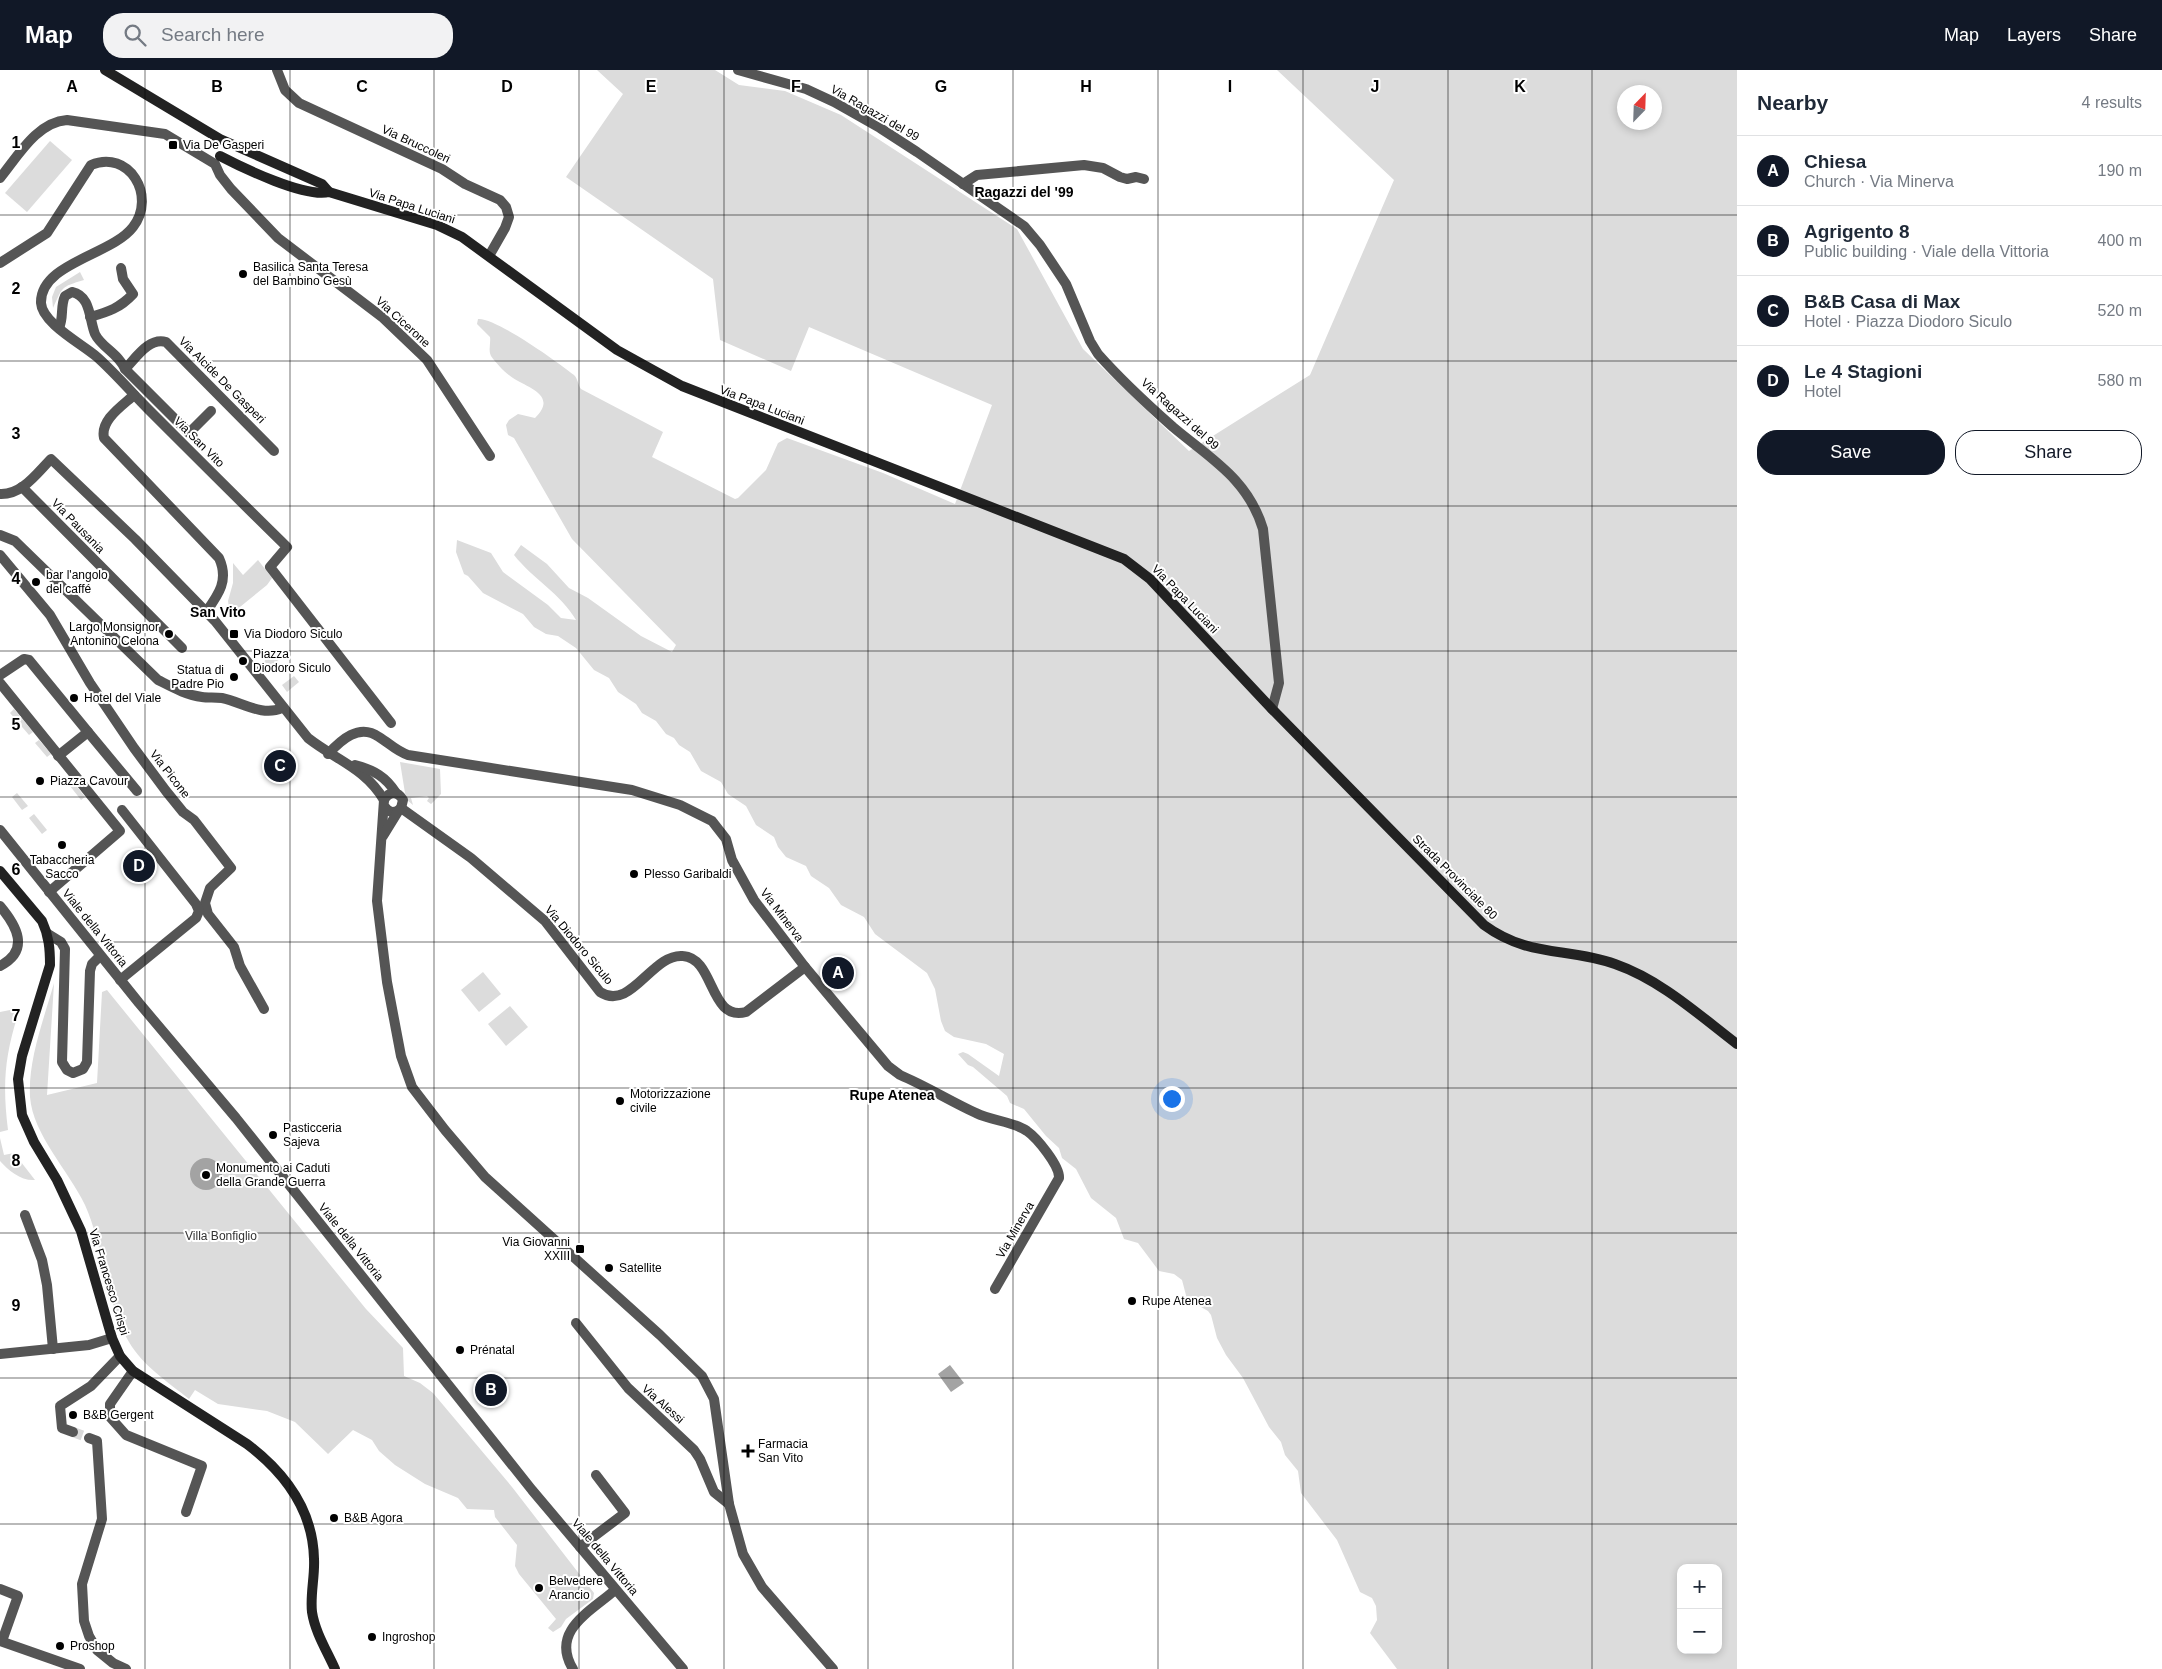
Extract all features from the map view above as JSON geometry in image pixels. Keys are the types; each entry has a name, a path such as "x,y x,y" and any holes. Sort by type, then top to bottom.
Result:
{"street":[{"path":"105,70 220,139 322,184 329,192"},
{"name":"Via Bruccoleri","path":"277,70 285,90 294,100 363,134 442,169 465,184 504,203 508,211 507,223 489,256"},
{"name":"Via Ragazzi del 99","path":"738,70 806,89 834,102 880,128 963,184 1031,234 1066,284 1090,341 1098,354 1172,426 1230,474 1250,496 1263,528 1279,683 1272,709"},
{"path":"0,178 40,131 53,122 60,120 165,134 218,160 220,139"},
{"name":"Via Papa Luciani","path":"218,160 272,180 320,194 329,192 437,225 462,237 617,350 682,386 1124,559 1150,578 1272,709"},
{"name":"Via Cicerone","path":"218,160 220,175 278,238 382,317 427,360 490,456"},
{"path":"0,263 47,233 91,165 112,163 131,173 140,186 143,202 142,211 133,228 114,244 59,272 49,280 42,292 41,304 43,313 97,357 134,395 107,421 104,429 104,438 219,558 223,571 222,586 206,612"},
{"path":"963,184 977,175 1084,165 1103,168 1127,179 1136,177 1144,179"},
{"path":"90,317 112,312 124,304 133,294 123,279 121,268"},
{"path":"60,328 62,322 60,306 68,294 72,292 81,295 86,303 96,336 121,360 125,369 189,433 211,412"},
{"name":"Via Alcide De Gasperi","path":"125,369 150,344 159,341 166,342 274,451"},
{"name":"Via San Vito","path":"134,395 287,547 270,567 391,723"},
{"path":"0,494 12,493 22,487 51,459 135,539 215,621 282,708 308,738 328,754 349,764 374,771 387,781 403,800 400,809 383,836"},
{"name":"Via Pausania","path":"22,487 182,648"},
{"path":"0,535 15,541 158,680 182,692 201,697 222,698 273,712 282,708"},
{"name":"Via Picone","path":"0,555 50,615 90,683 134,748 172,798 194,820 230,868 210,888 205,903 208,914 234,947 240,966 264,1009"},
{"path":"0,675 24,658 29,660 137,791"},
{"path":"0,683 120,831 50,892"},
{"name":"Strada Provinciale 80","path":"1272,709 1484,925 1495,933 1526,947 1612,963 1626,968 1653,981 1737,1044"},
{"path":"58,756 88,732"},
{"name":"Via Minerva","path":"328,754 347,736 357,732 368,732 380,737 397,750 408,755 632,790 656,796 700,814 721,830 740,877 754,900 805,967 888,1066 900,1075 977,1114 1022,1128 1035,1138 1055,1164 1060,1173 1059,1178 995,1289"},
{"path":"349,764 367,778 389,811 400,809"},
{"path":"396,793 390,794 384,803 383,836 378,872 378,910 387,982 401,1056 412,1087 485,1177 702,1376 714,1399 730,1504 743,1554 762,1588 833,1669"},
{"name":"Via Diodoro Siculo","path":"400,809 471,858 545,921 604,995 614,997 624,994 668,959 684,956 695,960 700,965 725,1008 731,1012 741,1013 746,1012 805,967"},
{"path":"120,980 196,918 199,911 196,904 122,810"},
{"name":"Viale della Vittoria","path":"0,830 100,956 236,1118 615,1590 683,1669"},
{"name":"Via Francesco Crispi","path":"0,871 42,921 48,934 50,964 22,1056 18,1080 19,1099 26,1128 57,1180 81,1232 112,1338 120,1356 133,1371 247,1444 265,1458 287,1482 303,1510 311,1534 314,1559 312,1613 335,1669"},
{"path":"0,906 14,923 18,941 11,958 0,966"},
{"path":"48,934 61,942 65,949 62,1062 67,1070 73,1073 83,1070 87,1062 90,971 92,964 100,956"},
{"path":"26,1215 43,1269 53,1349"},
{"name":"Via Alessi","path":"576,1323 628,1388 694,1450 700,1459 714,1492 730,1504"},
{"path":"0,1354 89,1345 112,1338"},
{"path":"73,1432 62,1428 60,1406 91,1386 120,1356"},
{"path":"133,1371 110,1404 110,1417 126,1435 202,1466 186,1512"},
{"path":"89,1438 97,1441 102,1519 82,1584 84,1621 88,1636 97,1650 113,1663 126,1669"},
{"path":"580,1547 625,1513 596,1475"},
{"path":"0,1589 18,1596 1,1641 80,1669"},
{"path":"573,1669 566,1651 572,1628 615,1590"}],"green space":[{"path":"597,70 715,70 739,85 785,91 841,115 1017,229 1083,349 1189,451 1310,375 1394,180 1277,70 1737,70 1737,1669 1397,1669 1370,1633 1377,1620 1376,1606 1372,1598 1360,1592 1337,1540 1301,1493 1298,1471 1285,1455 1281,1442 1269,1427 1243,1378 1226,1355 1217,1338 1211,1315 1208,1311 1187,1299 1182,1280 1174,1274 1159,1271 1138,1243 1124,1239 1116,1218 1091,1198 1076,1169 1062,1158 1059,1148 1046,1136 1024,1109 1010,1103 1007,1096 973,1067 968,1065 958,1054 963,1052 968,1054 999,1076 1004,1054 986,1044 954,1037 945,1031 941,1021 935,989 927,973 875,934 864,917 841,905 829,888 811,876 806,866 786,857 778,847 774,837 756,825 746,806 728,794 721,782 701,771 690,752 679,745 674,738 666,734 656,721 642,713 636,704 618,692 609,678 594,670 576,648 558,636 546,634 534,627 523,614 483,593 464,574 456,552 457,540 491,553 503,572 548,605 561,618 576,620 563,602 514,555 521,545 547,564 569,588 588,598 641,636 672,652 676,645 572,539 514,438 508,435 506,425 509,420 518,414 535,418 544,403 538,393 510,376 493,359 490,351 490,337 477,324 478,319 498,325 542,351 574,375 581,389 663,432 652,457 735,499 766,470 778,443 787,438 883,473 955,504 992,405 809,327 791,371 720,340 713,279 566,177 623,94"},
{"path":"50,141 72,160 27,212 5,193"},
{"path":"80,272 84,280 66,286 53,308 52,297 56,287"},
{"path":"258,560 272,578 267,585 230,615 228,601 233,583 233,563 243,575"},
{"path":"276,652 281,658 268,668 263,662"},
{"path":"294,676 299,682 287,692 282,685"},
{"path":"14,709 33,732 29,735 10,713"},
{"path":"39,740 51,754 47,757 35,743"},
{"path":"400,762 440,769 441,794 431,804 427,801 429,798 427,796 411,798 413,805 407,800"},
{"path":"74,783 85,797 81,800 70,786"},
{"path":"17,793 28,806 22,810 12,797"},
{"path":"34,814 47,830 42,834 29,818"},
{"path":"483,972 501,994 479,1012 461,990"},
{"name":"Villa Bonfiglio","path":"54,983 47,1095 97,1083 102,992 107,990 366,1309 403,1348 404,1376 420,1383 433,1393 512,1487 594,1593 593,1599 566,1619 561,1627 553,1632 548,1628 556,1619 519,1574 515,1566 517,1545 495,1517 494,1510 467,1509 458,1498 425,1484 395,1465 379,1451 372,1440 353,1430 328,1454 295,1422 267,1411 218,1404 195,1390 189,1399 156,1373 134,1350 121,1327 115,1310 97,1239 85,1205 45,1139 33,1111 30,1083 34,1054"},
{"path":"510,1006 528,1027 506,1046 488,1024"},
{"path":"20,1008 6,1068 5,1097 8,1130 0,1132 0,1012"},
{"path":"0,1138 4,1155 14,1153 35,1180 25,1179 16,1175 0,1161"}],"shaded area":[{"path":"206,1158 212,1159 217,1163 221,1168 221,1180 217,1185 212,1189 206,1190 200,1189 195,1185 191,1180 190,1174 191,1168 195,1163 200,1159"},
{"path":"950,1365 964,1383 951,1392 938,1374"}],"tunnel":[{"path":"73,1432 89,1438"}],"place":[{"name":"Via De Gasperi","path":"173,145"},
{"name":"Basilica Santa Teresa del Bambino Gesù","path":"243,274"},
{"name":"bar l'angolo del caffé","path":"36,582"},
{"name":"Largo Monsignor Antonino Celona","path":"169,634"},
{"name":"Via Diodoro Siculo","path":"234,634"},
{"name":"Piazza Diodoro Siculo","path":"243,661"},
{"name":"Statua di Padre Pio","path":"234,677"},
{"name":"Hotel del Viale","path":"74,698"},
{"name":"B&B Casa di Max","path":"280,766"},
{"name":"Piazza Cavour","path":"40,781"},
{"name":"Tabaccheria Sacco","path":"62,845"},
{"name":"Le 4 Stagioni","path":"139,866"},
{"name":"Plesso Garibaldi","path":"634,874"},
{"name":"Chiesa","path":"838,973"},
{"name":"Motorizzazione civile","path":"620,1101"},
{"name":"Pasticceria Sajeva","path":"273,1135"},
{"name":"Monumento ai Caduti della Grande Guerra","path":"206,1175"},
{"name":"Via Giovanni XXIII","path":"580,1249"},
{"name":"Satellite","path":"609,1268"},
{"name":"Rupe Atenea","path":"1132,1301"},
{"name":"Prénatal","path":"460,1350"},
{"name":"Agrigento 8","path":"491,1390"},
{"name":"B&B Gergent","path":"73,1415"},
{"name":"Farmacia San Vito","path":"748,1451"},
{"name":"B&B Agora","path":"334,1518"},
{"name":"Belvedere Arancio","path":"539,1588"},
{"name":"Ingroshop","path":"372,1637"},
{"name":"Proshop","path":"60,1646"}],"district":[{"name":"Ragazzi del '99","path":"1024,192"},
{"name":"San Vito","path":"218,612"},
{"name":"Rupe Atenea","path":"892,1095"}]}
